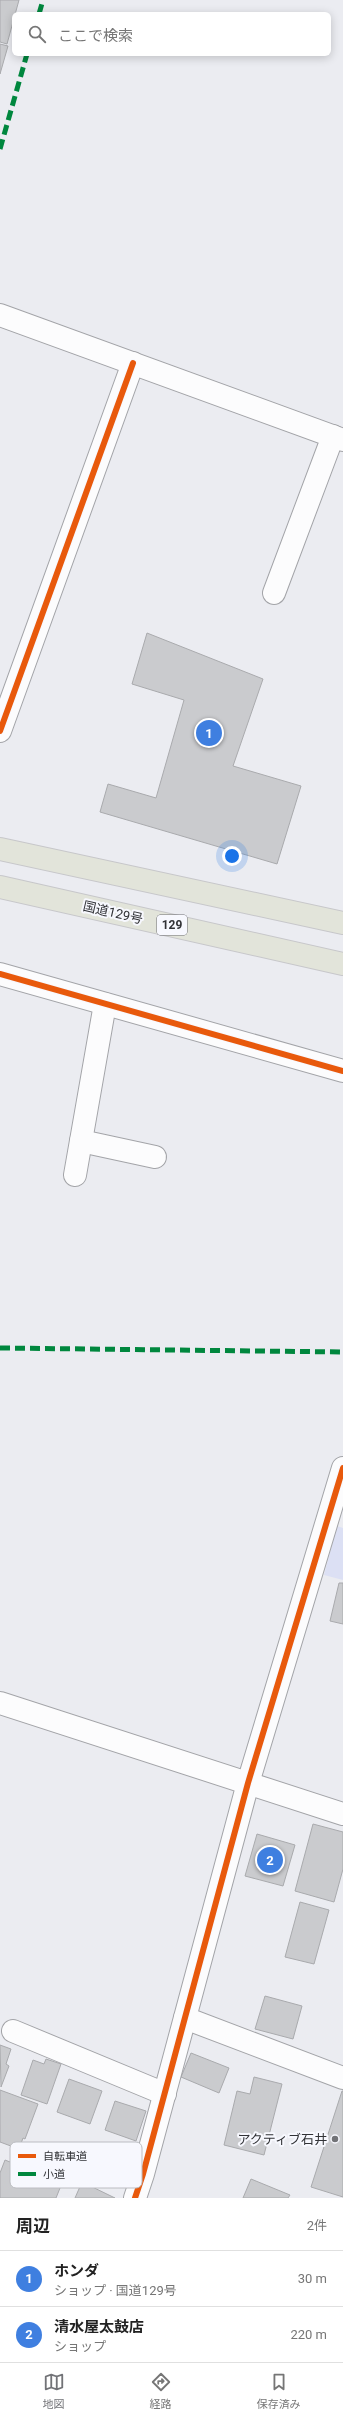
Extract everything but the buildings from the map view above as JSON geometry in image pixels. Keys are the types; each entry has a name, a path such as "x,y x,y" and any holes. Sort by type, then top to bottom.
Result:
{"highway":[{"path":"0,850 343,923"},
{"name":"国道129号","path":"0,887 343,964"}],"street":[{"path":"0,314 338,438 274,593"},
{"path":"0,731 133,363"},
{"path":"0,974 343,1072"},
{"path":"75,1175 106,1004"},
{"path":"81,1141 155,1157"},
{"path":"142,2177 248,1783 343,1468"},
{"path":"0,1703 343,1814"},
{"path":"185,2018 343,2078"},
{"path":"13,2031 165,2094"},
{"path":"135,2198 138,2188"}],"shaded area":[{"path":"337,1526 343,1528 343,1580 324,1575"}],"marked path":[{"path":"40,12 43,0"},
{"path":"0,149 26,56"},
{"path":"0,1348 343,1352"}],"cycle path":[{"path":"0,731 133,363"},
{"path":"0,974 343,1071"},
{"path":"142,2177 248,1783 343,1468"},
{"path":"135,2198 138,2188"}],"place":[{"name":"ホンダ","path":"209,733"},
{"name":"清水屋太鼓店","path":"270,1860"},
{"name":"アクティブ石井","path":"335,2139"}]}
